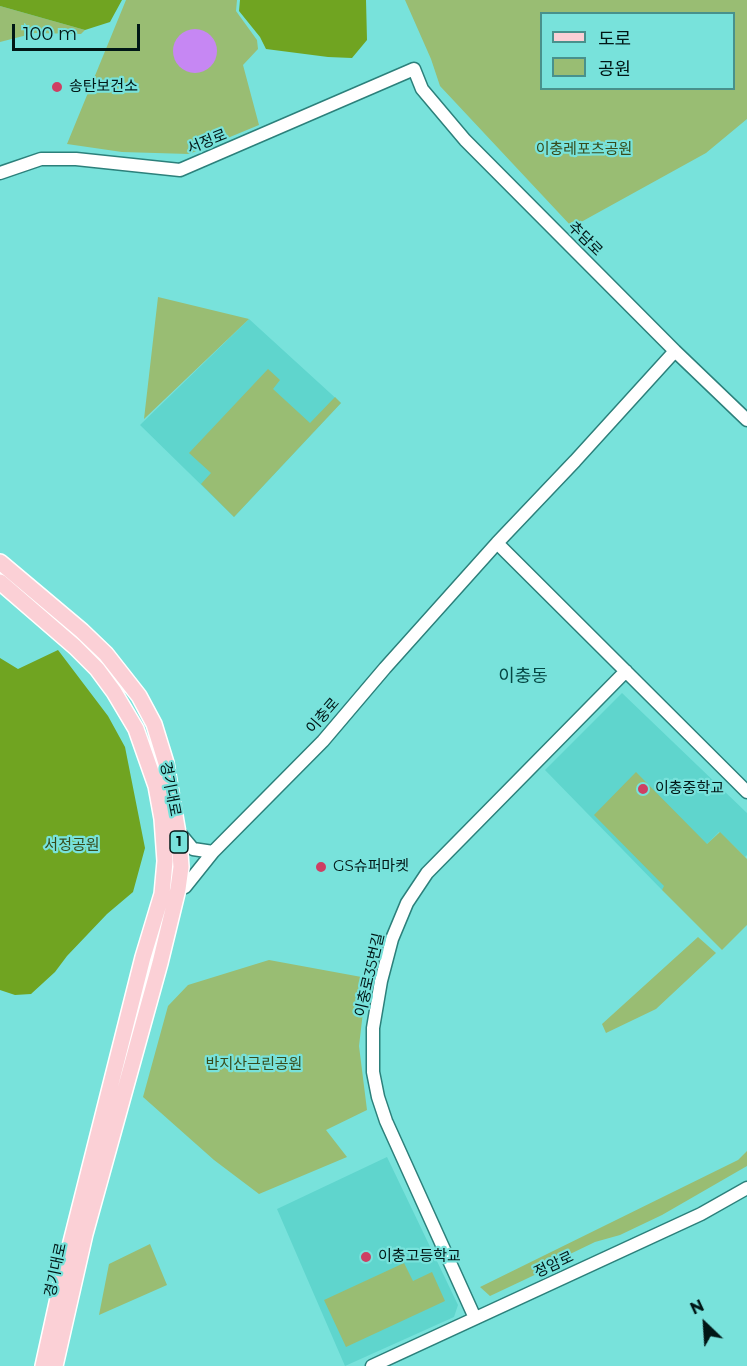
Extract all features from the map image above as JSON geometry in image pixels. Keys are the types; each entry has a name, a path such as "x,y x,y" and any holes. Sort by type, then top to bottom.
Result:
{"main road":[{"name":"경기대로","path":"0,562 106,654 139,696 154,724 166,763 178,831 181,867 160,963 66,1262 43,1366"},
{"name":"경기대로","path":"0,582 97,669 136,729 156,786 162,819 165,861 162,894 143,957 55,1366"},
{"name":"경기대로","path":"34,1366 63,1239 78,1197 94,1177"},
{"name":"경기대로","path":"63,1366 100,1205 94,1177"}],"street":[{"name":"서정로","path":"0,173 41,159 76,159 180,170 414,69"},
{"name":"추담로","path":"414,69 422,89 465,140 747,420"},
{"name":"이충로","path":"162,894 185,887 213,852 323,741 497,543 675,351"},
{"path":"497,543 747,792"},
{"name":"이충로35번길","path":"475,1318 386,1122 378,1097 373,1072 373,1028 381,981 392,939 407,903 427,873 626,671"},
{"path":"178,831 193,849 213,852"},
{"name":"정암로","path":"372,1366 701,1214 747,1188"}],"shaded area":[{"path":"195,29 204,30 211,35 216,42 216,60 211,67 204,72 195,73 186,72 179,67 174,60 173,51 174,42 179,35 186,30"},
{"path":"249,319 341,403 234,517 140,425"},
{"name":"이충중학교","path":"622,693 747,813 747,855 745,857 719,832 662,890 545,770"},
{"name":"이충고등학교","path":"387,1157 458,1305 454,1317 345,1366 277,1209"}],"green space":[{"path":"0,0 122,0 110,22 85,30 0,6"},
{"path":"126,0 237,0 236,11 257,40 258,49 243,65 259,125 189,154 122,152 67,144"},
{"path":"240,0 366,0 367,40 352,58 266,49 260,37 239,11"},
{"name":"이충레포츠공원","path":"405,0 747,0 747,119 706,153 572,227 440,86 431,59"},
{"path":"0,6 85,30 81,34 35,33 0,42"},
{"path":"158,297 249,319 144,419"},
{"path":"268,369 280,380 273,389 310,423 335,397 341,403 234,517 201,484 211,473 189,453"},
{"name":"서정공원","path":"58,650 108,716 125,747 145,848 133,892 107,914 55,972 31,994 15,995 0,990 0,658 18,669"},
{"path":"636,772 707,844 720,832 747,859 747,925 722,950 662,890 664,886 594,815"},
{"path":"698,937 716,953 656,1009 606,1033 602,1024"},
{"name":"반지산근린공원","path":"269,960 367,978 359,1046 367,1110 326,1130 347,1157 259,1194 214,1160 143,1097 168,1006 188,985"},
{"path":"747,1151 747,1166 662,1215 620,1235 595,1242 543,1271 490,1296 480,1287 738,1160"},
{"path":"150,1244 167,1285 99,1315 109,1264"},
{"path":"404,1263 413,1281 432,1272 445,1301 346,1347 324,1300"}],"place":[{"name":"송탄보건소","path":"57,87"},
{"name":"이충중학교","path":"643,789"},
{"name":"GS슈퍼마켓","path":"321,867"},
{"name":"이충고등학교","path":"366,1257"}],"district":[{"name":"이충동","path":"523,677"}]}
